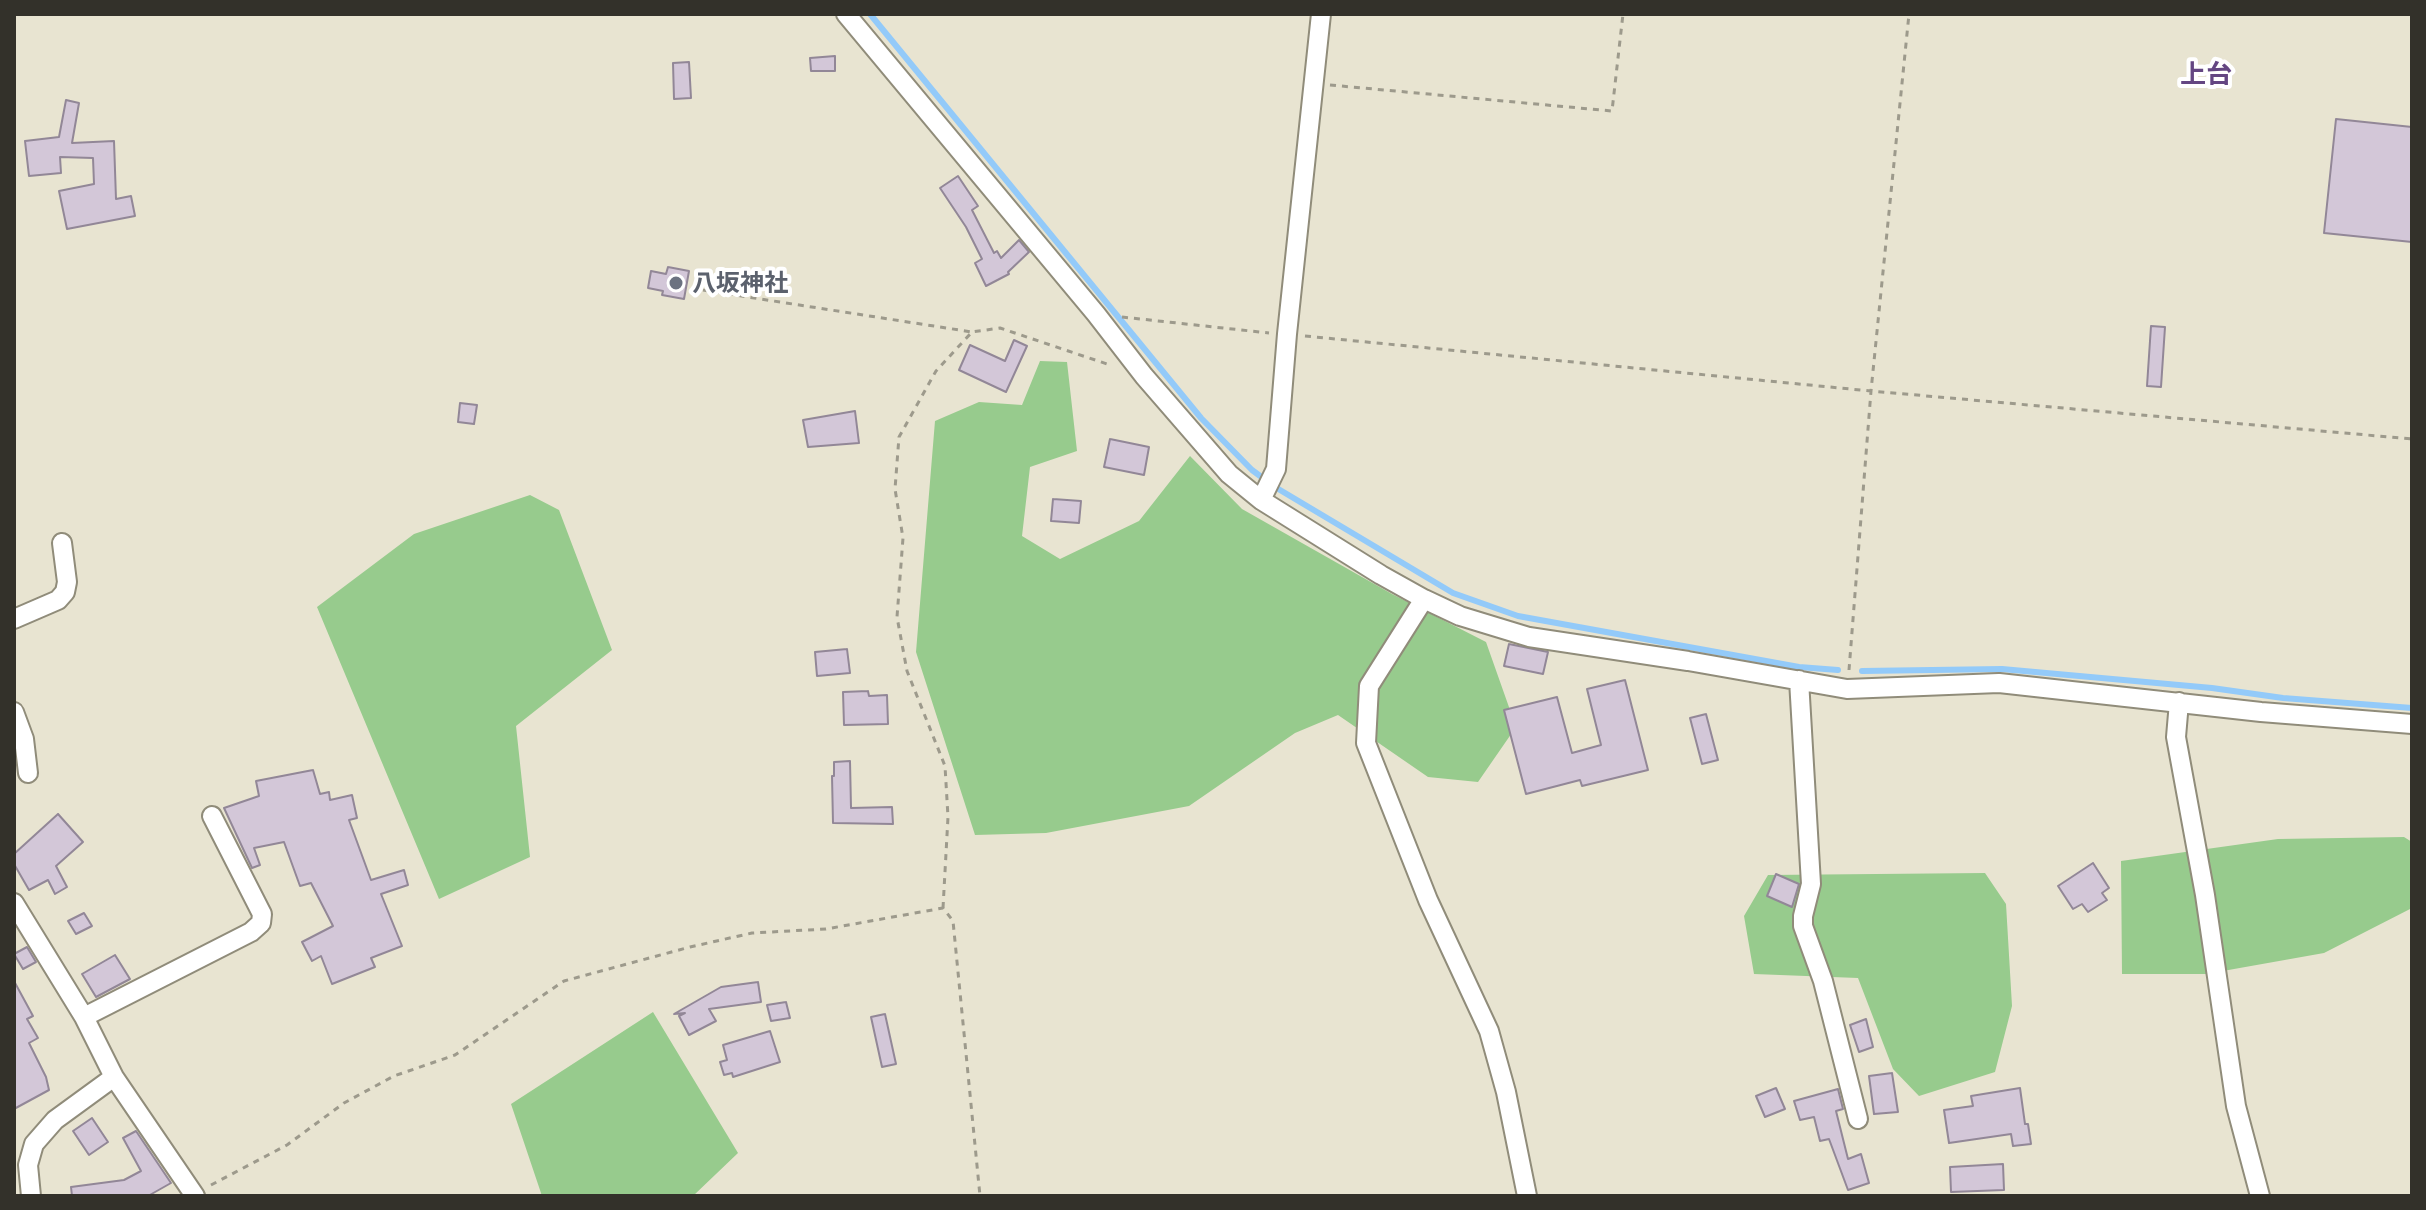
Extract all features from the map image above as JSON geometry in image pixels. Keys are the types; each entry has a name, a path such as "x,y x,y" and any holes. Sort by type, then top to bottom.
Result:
{"street":[{"path":"846,14 1144,376 1229,474 1424,599 1460,616 1529,637 1847,689 1999,683 2261,712 2412,724"},
{"path":"1263,496 1273,474 1321,14"},
{"path":"14,619 58,600 65,592 67,582 62,543"},
{"path":"1424,599 1369,686 1366,743 1428,900 1489,1031 1506,1092 1527,1196"},
{"path":"1799,680 1811,884 1803,926 1823,981 1858,1119"},
{"path":"2179,702 2176,737 2205,895 2236,1106 2260,1196"},
{"path":"14,712 24,739 28,773"},
{"path":"84,1017 251,932 261,923 262,914 212,816"},
{"path":"14,903 84,1017 114,1077 194,1195"},
{"path":"31,1196 28,1165 34,1144 55,1120 114,1077"}],"path":[{"path":"1314,84 1612,111 1623,14"},
{"path":"1847,689 1871,391 1909,14"},
{"path":"703,290 972,332"},
{"path":"1126,317 1871,391 2412,439"},
{"path":"980,1196 953,921 943,908 948,817 945,766 907,671 897,617 903,538 895,489 899,437 936,371 972,332 982,328 1000,328 1144,376"},
{"path":"194,1195 287,1145 344,1103 394,1076 455,1055 564,981 752,933 826,929 943,908"}],"green space":[{"path":"1040,361 1067,362 1077,451 1030,467 1022,536 1060,559 1139,521 1190,456 1242,509 1392,594 1486,642 1516,727 1478,782 1428,777 1338,715 1295,733 1189,806 1046,833 975,835 916,652 935,421 979,402 1022,405"},
{"path":"530,495 559,510 612,650 516,726 530,857 439,899 317,607 414,534"},
{"path":"2404,837 2412,842 2412,908 2324,953 2206,974 2122,974 2121,861 2278,839"},
{"path":"1985,873 2006,904 2012,1006 1995,1072 1919,1096 1893,1069 1858,978 1754,974 1744,916 1768,875"},
{"path":"653,1012 738,1153 693,1196 542,1196 511,1104"}],"building":[{"path":"835,56 835,71 811,71 810,58"},
{"path":"689,62 691,98 674,99 673,63"},
{"path":"66,100 79,103 72,143 114,141 116,199 131,196 135,216 67,229 59,191 94,184 93,158 60,157 61,173 29,176 25,141 59,137"},
{"path":"2336,119 2412,127 2412,242 2324,233"},
{"path":"958,176 978,206 972,210 994,253 997,251 1001,258 1019,240 1029,252 1009,274 986,286 975,263 982,259 966,227 940,188"},
{"name":"八坂神社","path":"668,267 689,271 684,299 662,295 663,291 648,288 651,271 666,274"},
{"path":"2151,326 2165,327 2161,387 2147,386"},
{"path":"1014,340 1027,346 1006,392 959,370 970,345 1005,361"},
{"path":"460,403 477,405 474,424 458,422"},
{"path":"855,411 859,443 808,447 803,420"},
{"path":"1110,439 1149,447 1144,475 1104,467"},
{"path":"1053,499 1081,501 1079,523 1051,521"},
{"path":"1509,644 1548,652 1543,674 1504,666"},
{"path":"847,649 850,673 817,676 815,652"},
{"path":"1625,680 1648,770 1582,786 1580,780 1526,794 1504,710 1557,697 1572,753 1601,745 1587,689"},
{"path":"868,691 869,696 887,695 888,724 844,725 843,692"},
{"path":"1706,714 1718,760 1702,764 1690,718"},
{"path":"850,761 851,808 892,807 893,824 833,823 834,762"},
{"path":"313,770 320,794 329,792 330,800 352,795 357,818 349,820 371,880 404,870 408,885 381,894 402,946 371,958 375,967 332,984 321,956 312,961 302,942 333,926 311,883 300,886 284,842 254,848 260,865 252,868 224,808 259,796 256,781"},
{"path":"58,814 83,842 56,866 67,887 55,894 48,880 29,890 14,864 14,854"},
{"path":"2093,863 2109,888 2102,893 2107,900 2088,912 2082,904 2073,909 2058,886"},
{"path":"1776,874 1799,884 1792,907 1767,896"},
{"path":"84,913 92,926 76,934 68,921"},
{"path":"27,947 36,962 23,969 14,954"},
{"path":"115,955 130,979 96,997 82,974"},
{"path":"14,981 33,1016 27,1019 38,1038 29,1043 49,1090 14,1109"},
{"path":"758,982 761,1002 709,1009 716,1021 689,1035 679,1016 685,1013 674,1014 721,987"},
{"path":"786,1002 790,1018 771,1021 767,1005"},
{"path":"885,1014 896,1064 882,1067 871,1017"},
{"path":"1866,1019 1873,1047 1859,1052 1850,1025"},
{"path":"770,1031 780,1062 733,1077 732,1073 724,1075 720,1062 727,1060 723,1045"},
{"path":"1892,1073 1898,1112 1874,1114 1869,1076"},
{"path":"1776,1088 1785,1109 1765,1117 1756,1096"},
{"path":"2020,1088 2031,1144 2013,1146 2011,1134 1949,1143 1944,1110 1973,1106 1971,1096"},
{"path":"1838,1089 1843,1109 1836,1111 1848,1159 1861,1154 1869,1183 1848,1190 1829,1139 1820,1141 1814,1117 1800,1120 1794,1101"},
{"path":"92,1118 108,1142 89,1155 73,1131"},
{"path":"136,1131 171,1183 148,1196 72,1196 71,1187 124,1180 141,1171 123,1138"},
{"path":"2003,1164 2004,1190 1951,1192 1950,1167"}],"waterway":[{"path":"870,14 1201,418 1252,470 1275,487 1453,593 1518,616 1799,667 1838,670"},
{"path":"1862,671 2002,669 2412,708"}],"place":[{"name":"八坂神社","path":"676,283"}],"district":[{"name":"上台","path":"2206,75"}]}
